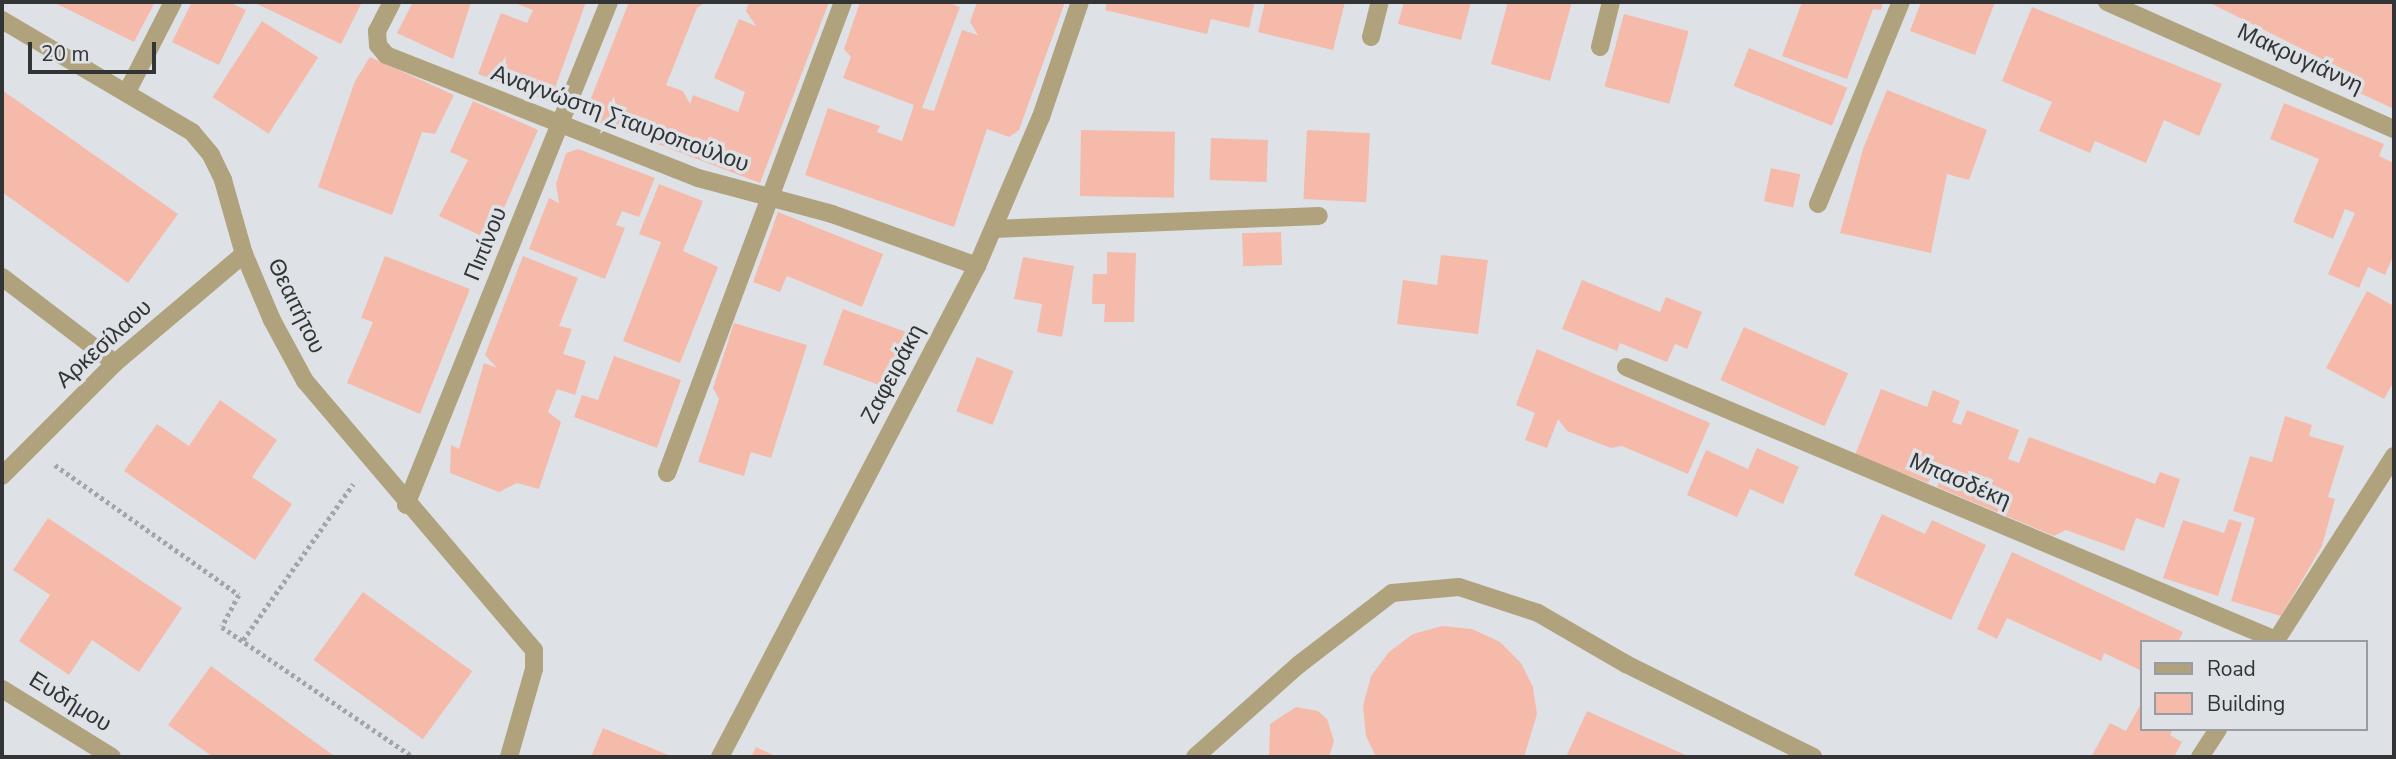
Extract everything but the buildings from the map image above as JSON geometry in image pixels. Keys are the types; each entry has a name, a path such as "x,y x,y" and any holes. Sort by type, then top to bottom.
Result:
{"street":[{"path":"127,92 173,2"},
{"name":"Αναγνώστη Σταυροπούλου","path":"392,2 377,31 378,45 386,55 698,178 832,214 977,266"},
{"name":"Πιπίνου","path":"406,505 609,2"},
{"path":"667,473 767,198 843,2"},
{"name":"Ζαφειράκη","path":"720,757 977,266 1041,117 1080,2"},
{"path":"1371,37 1380,2"},
{"path":"1600,47 1611,2"},
{"path":"1818,204 1902,2"},
{"name":"Μακρυγιάννη","path":"2107,2 2394,129"},
{"name":"Θεαιτήτου","path":"2,20 192,132 211,155 223,180 244,254 272,320 306,381 406,505 525,634 534,650 534,669 509,757"},
{"path":"993,229 1319,216"},
{"name":"Αρκεσίλαου","path":"2,476 115,363 244,254"},
{"path":"2,277 115,363"},
{"name":"Μπασδέκη","path":"1626,367 2274,640"},
{"path":"2277,640 2394,456"},
{"path":"1195,757 1297,666 1392,593 1459,587 1538,613 1626,664 1813,757"},
{"name":"Ευδήμου","path":"2,689 109,756"},
{"path":"2200,757 2217,731"}],"path":[{"path":"30,447 239,595 222,627 413,757"},
{"path":"243,640 370,461"}]}
